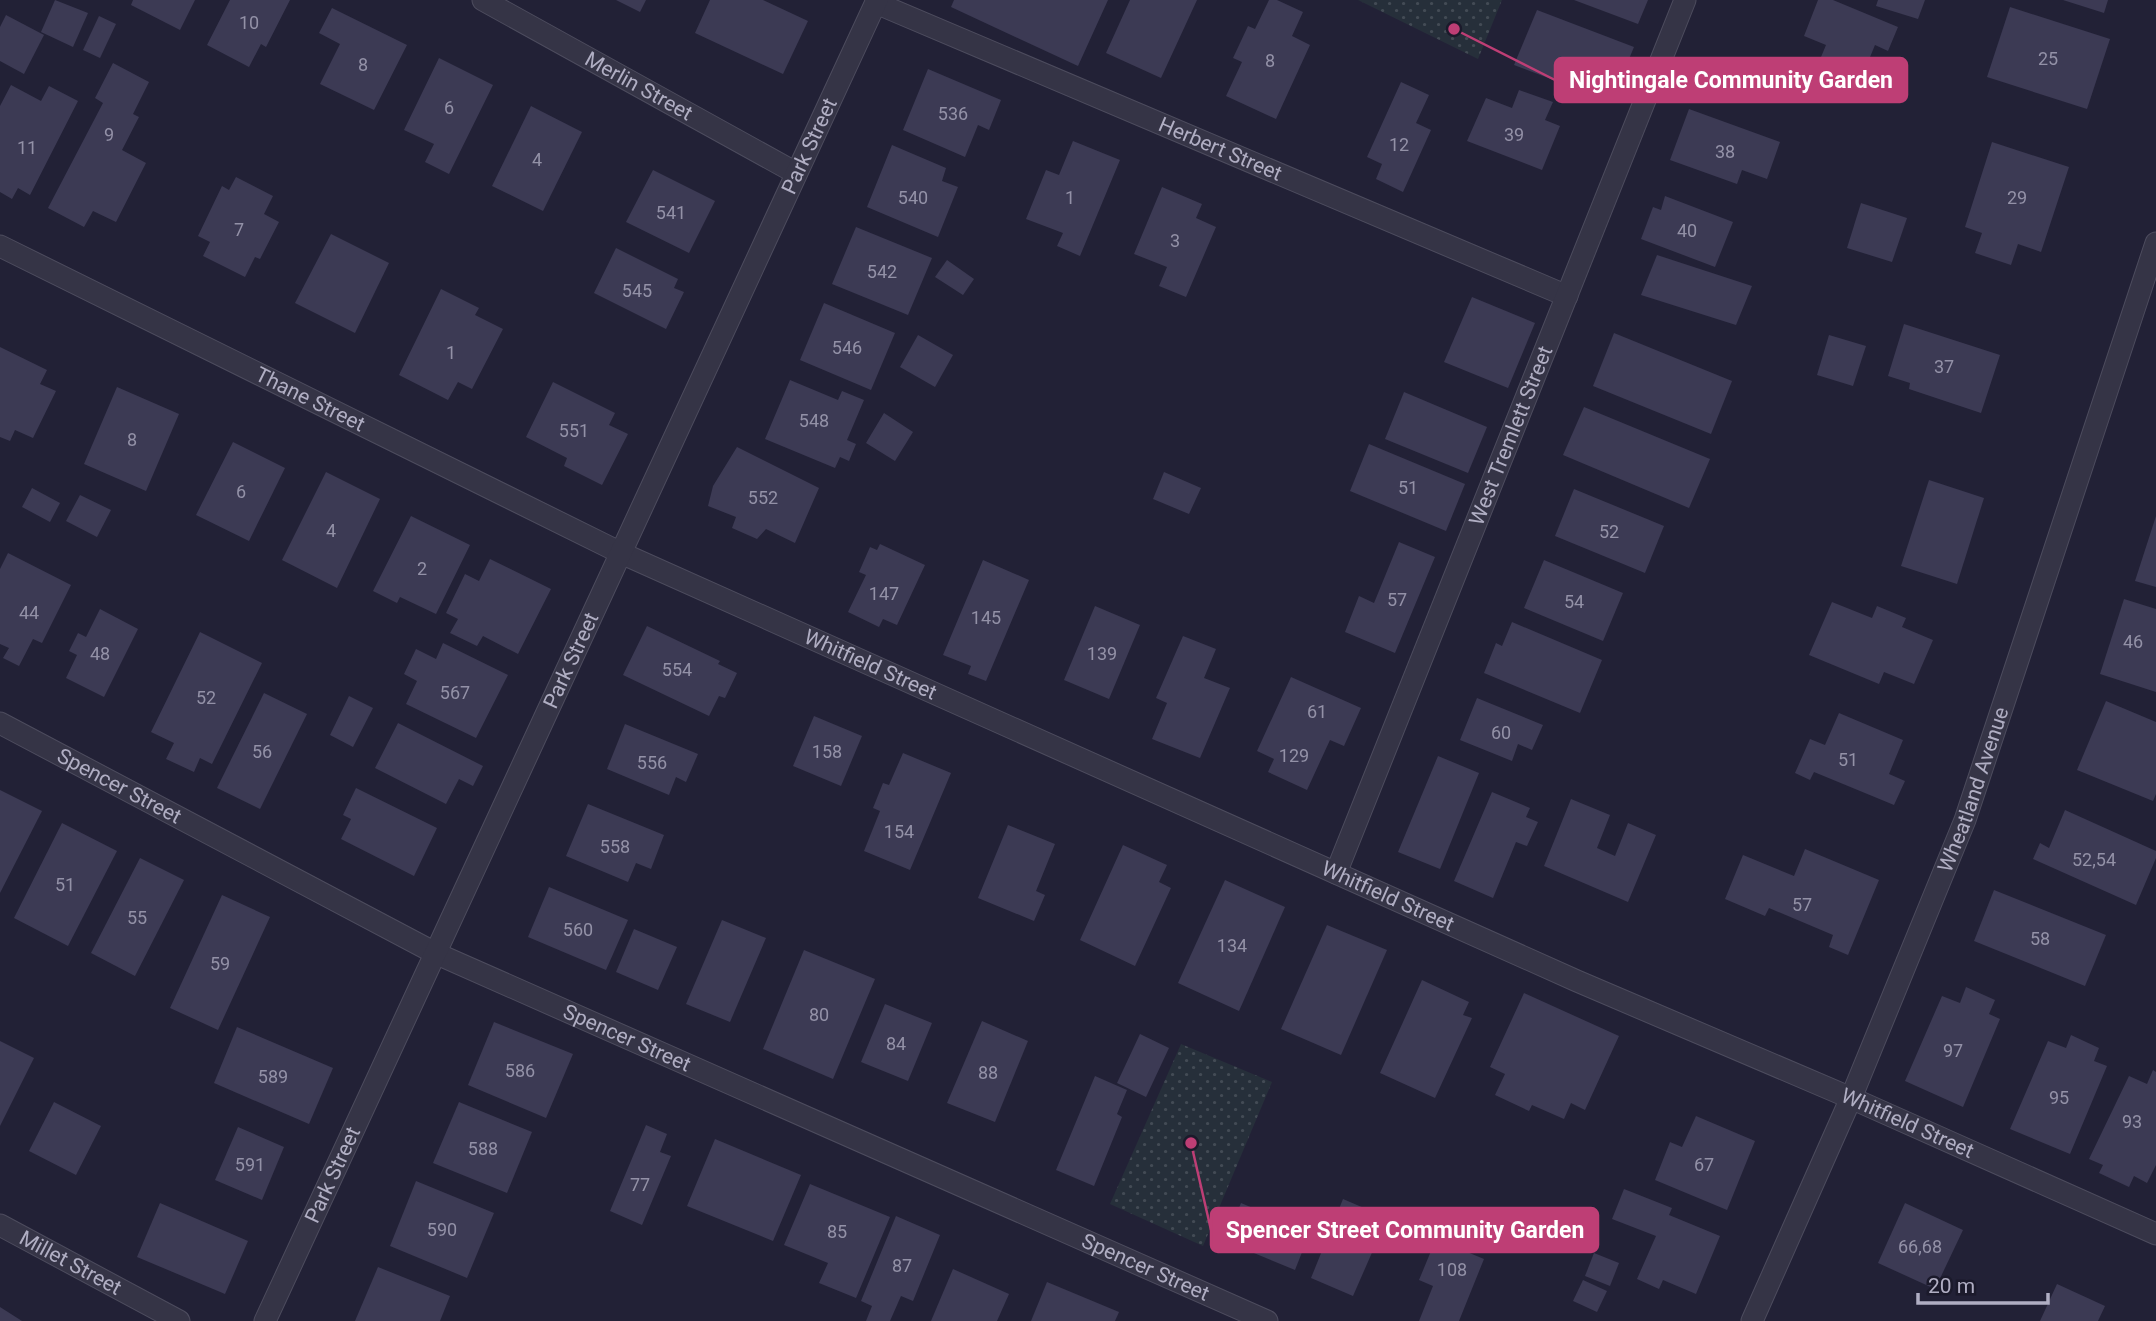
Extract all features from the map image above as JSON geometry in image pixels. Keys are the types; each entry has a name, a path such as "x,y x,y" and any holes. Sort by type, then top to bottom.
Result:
{"street":[{"name":"Merlin Street","path":"483,0 796,173"},
{"name":"West Tremlett Street","path":"1336,873 1685,0"},
{"name":"Park Street","path":"265,1321 877,1"},
{"name":"Herbert Street","path":"877,1 1567,296"},
{"name":"Wheatland Avenue","path":"1752,1321 1851,1098 1965,820 2156,243"},
{"name":"Thane Street","path":"0,246 621,553"},
{"name":"Whitfield Street","path":"621,553 1336,873 2156,1234"},
{"name":"Spencer Street","path":"0,723 435,953 1267,1321"},
{"name":"Millet Street","path":"0,1226 178,1321"}],"shaded area":[{"path":"1358,0 1502,0 1478,59"},
{"path":"1181,1044 1272,1082 1203,1246 1110,1204"}],"building":[{"path":"55,0 88,13 73,47 41,32"},
{"path":"133,0 195,0 180,30 131,5"},
{"path":"230,0 290,0 266,47 261,44 249,67 207,45"},
{"path":"616,0 646,0 640,12"},
{"path":"710,0 763,0 808,21 783,74 695,33"},
{"path":"954,0 1108,0 1078,66 951,7"},
{"path":"1130,0 1197,0 1161,78 1106,53"},
{"path":"1269,0 1277,0 1303,12 1292,36 1310,45 1276,119 1226,96 1242,62 1233,58 1248,26 1255,29"},
{"path":"1574,0 1648,0 1638,24"},
{"path":"1818,0 1833,0 1898,27 1888,51 1875,45 1863,74 1821,57 1826,45 1804,36"},
{"path":"1878,0 1925,0 1918,19 1876,6"},
{"path":"2063,0 2108,0 2104,13"},
{"path":"2010,7 2110,39 2087,109 1987,77"},
{"path":"332,8 407,45 374,110 320,84 340,44 319,33"},
{"path":"1537,10 1634,47 1611,102 1514,65"},
{"path":"6,15 44,35 24,74 0,61 0,27"},
{"path":"99,16 116,24 100,58 83,50"},
{"path":"439,58 493,85 449,174 425,162 434,144 404,130"},
{"path":"113,63 149,82 133,114 139,117 122,150 146,163 116,222 93,211 84,227 48,208 103,103 95,98"},
{"path":"928,69 1001,100 989,130 978,125 965,157 903,130"},
{"path":"1401,82 1429,95 1416,123 1431,130 1403,192 1376,179 1382,164 1367,157"},
{"path":"11,85 41,101 49,86 78,101 30,195 18,188 12,199 0,192 0,106"},
{"path":"1519,90 1553,102 1545,120 1560,126 1542,170 1467,141 1486,98 1512,108"},
{"path":"531,106 582,132 543,211 492,186"},
{"path":"1689,109 1780,142 1767,179 1742,170 1737,184 1670,160"},
{"path":"1073,141 1120,160 1080,256 1057,246 1063,233 1026,219 1046,170 1059,175"},
{"path":"1992,142 2069,167 2041,252 2018,244 2011,265 1975,253 1982,233 1965,227"},
{"path":"892,145 946,168 942,181 958,187 938,237 867,207"},
{"path":"653,170 715,201 689,253 626,222"},
{"path":"236,177 273,196 264,214 279,222 260,259 255,257 245,277 203,256 210,242 198,236 222,186 229,190"},
{"path":"1162,187 1202,204 1196,218 1216,227 1186,297 1159,286 1167,267 1134,254"},
{"path":"1665,196 1733,222 1715,267 1641,239 1653,207 1661,210"},
{"path":"1861,203 1907,218 1892,262 1847,248"},
{"path":"856,227 932,258 908,315 832,284"},
{"path":"331,234 389,263 355,333 295,303"},
{"path":"616,248 678,279 674,288 684,292 666,329 594,293"},
{"path":"1657,255 1752,286 1736,325 1641,295"},
{"path":"947,260 974,279 963,295 935,277"},
{"path":"441,289 479,308 475,315 503,329 472,389 458,382 448,400 399,375"},
{"path":"1472,297 1535,323 1508,388 1444,362"},
{"path":"824,303 895,333 871,390 800,360"},
{"path":"1904,324 2000,355 1981,413 1909,389 1910,383 1888,376"},
{"path":"1614,333 1732,381 1711,434 1593,386"},
{"path":"918,335 953,355 935,387 900,367"},
{"path":"1829,335 1866,346 1853,386 1817,375"},
{"path":"0,347 47,370 40,384 56,391 33,438 15,430 10,441 0,437"},
{"path":"790,380 838,400 842,391 864,400 847,440 856,444 849,461 840,457 835,468 765,439"},
{"path":"553,382 615,413 609,425 628,434 602,485 564,466 567,458 526,437"},
{"path":"117,387 179,414 146,491 84,464"},
{"path":"1404,392 1487,427 1468,473 1385,439"},
{"path":"1584,407 1710,459 1689,508 1563,455"},
{"path":"884,413 913,432 895,461 866,443"},
{"path":"233,442 285,468 249,541 196,515"},
{"path":"1369,444 1465,484 1446,531 1350,491"},
{"path":"737,447 819,488 795,543 766,529 757,539 732,528 736,517 708,506 713,486"},
{"path":"326,472 380,499 337,588 282,560"},
{"path":"1164,472 1201,488 1189,514 1153,499"},
{"path":"1929,480 1984,498 1957,584 1901,566"},
{"path":"32,488 60,503 50,522 22,507"},
{"path":"1574,489 1664,526 1645,573 1555,536"},
{"path":"80,495 111,510 97,537 66,521"},
{"path":"411,516 470,545 436,614 400,597 397,603 373,591"},
{"path":"2156,516 2156,587 2135,581"},
{"path":"1399,542 1435,557 1395,653 1345,632 1359,596 1374,603"},
{"path":"880,544 925,565 897,625 883,619 879,627 848,612 866,575 859,572 870,547 877,550"},
{"path":"8,553 71,585 42,643 33,639 19,666 3,658 9,648 0,644 0,569"},
{"path":"490,559 551,589 518,654 483,636 477,646 450,633 458,619 446,613 465,574 479,581"},
{"path":"983,560 1029,580 986,681 968,674 971,666 943,655"},
{"path":"1544,560 1623,593 1603,641 1524,608"},
{"path":"2124,599 2156,609 2156,692 2100,674"},
{"path":"1832,602 1872,618 1877,606 1906,618 1902,627 1933,640 1914,684 1884,672 1879,684 1809,655"},
{"path":"1095,606 1140,625 1109,699 1064,680"},
{"path":"100,609 138,629 104,697 66,678 77,655 69,651 78,633 86,637"},
{"path":"1512,622 1602,660 1580,713 1484,673 1496,643 1502,646"},
{"path":"647,626 720,661 718,664 737,673 725,698 719,696 709,716 623,675"},
{"path":"200,632 262,663 212,764 200,758 194,772 166,759 174,743 151,732"},
{"path":"1183,636 1216,649 1204,678 1230,688 1200,758 1152,739 1167,703 1156,698"},
{"path":"443,643 508,675 476,738 406,704 417,681 404,674 416,649 436,659"},
{"path":"1291,677 1361,708 1344,746 1330,740 1307,790 1268,772 1274,759 1257,751"},
{"path":"264,693 307,714 260,809 217,788"},
{"path":"349,696 373,708 353,747 330,735"},
{"path":"1477,698 1543,725 1532,750 1518,744 1512,761 1460,740"},
{"path":"2106,701 2156,722 2156,794 2153,801 2077,770"},
{"path":"1839,713 1903,740 1889,774 1905,781 1894,805 1814,772 1810,780 1795,773 1810,739 1825,745"},
{"path":"814,716 862,736 841,786 793,766"},
{"path":"398,723 483,766 473,786 459,779 446,804 375,768"},
{"path":"625,724 698,754 686,782 676,777 669,795 607,769"},
{"path":"903,753 951,773 910,870 864,851 880,811 873,808 883,783 889,785"},
{"path":"1438,756 1479,773 1440,869 1398,852"},
{"path":"356,788 437,828 414,876 341,839 351,819 343,815"},
{"path":"0,790 42,811 0,893"},
{"path":"1492,792 1530,808 1526,817 1538,822 1527,846 1516,842 1493,898 1454,881"},
{"path":"1571,799 1610,815 1597,848 1615,856 1628,823 1656,835 1628,902 1544,866"},
{"path":"588,804 664,835 651,869 636,863 628,882 566,856"},
{"path":"2065,810 2156,851 2156,858 2136,905 2033,859 2040,843 2049,848"},
{"path":"62,823 117,851 68,946 14,918"},
{"path":"1008,825 1055,844 1036,891 1045,895 1034,921 978,898"},
{"path":"1123,845 1167,865 1159,882 1171,888 1135,966 1080,940"},
{"path":"1805,849 1879,880 1848,955 1829,947 1833,935 1769,908 1765,916 1725,899 1743,855 1794,876"},
{"path":"140,858 184,880 135,976 91,953"},
{"path":"1225,880 1285,907 1239,1011 1178,983"},
{"path":"549,887 628,920 606,970 528,937"},
{"path":"1994,890 2106,935 2085,986 1974,941"},
{"path":"222,895 270,917 218,1030 170,1008"},
{"path":"722,920 766,938 730,1022 686,1004"},
{"path":"1327,925 1387,950 1341,1055 1281,1029"},
{"path":"634,929 677,947 658,990 616,972"},
{"path":"804,950 875,979 833,1079 763,1049"},
{"path":"1422,980 1469,1002 1463,1015 1472,1018 1435,1098 1380,1073"},
{"path":"1966,987 1995,1000 1989,1014 2000,1019 1963,1107 1905,1081 1942,996 1960,1003"},
{"path":"1524,993 1619,1036 1585,1110 1571,1103 1564,1119 1532,1105 1529,1111 1495,1095 1505,1074 1490,1067"},
{"path":"885,1004 932,1023 908,1081 861,1062"},
{"path":"982,1021 1028,1041 995,1122 947,1103"},
{"path":"494,1022 573,1054 546,1118 468,1085"},
{"path":"237,1027 333,1068 309,1124 214,1083"},
{"path":"1140,1034 1169,1048 1146,1097 1117,1083"},
{"path":"2071,1035 2099,1048 2094,1061 2107,1066 2070,1154 2010,1129 2048,1041 2066,1048"},
{"path":"0,1041 34,1058 0,1126"},
{"path":"2153,1070 2156,1072 2156,1165 2147,1183 2134,1176 2129,1187 2099,1173 2103,1165 2089,1159 2129,1076 2147,1084"},
{"path":"1095,1076 1127,1090 1117,1114 1122,1117 1094,1186 1056,1170"},
{"path":"54,1102 101,1126 76,1175 29,1151"},
{"path":"459,1102 532,1132 507,1193 433,1163"},
{"path":"1696,1116 1755,1141 1727,1210 1655,1180 1670,1142 1682,1147"},
{"path":"646,1125 667,1134 660,1152 671,1156 642,1225 610,1211"},
{"path":"238,1127 284,1147 262,1200 215,1180"},
{"path":"715,1139 801,1175 773,1241 687,1206"},
{"path":"416,1181 494,1213 467,1278 390,1246"},
{"path":"810,1184 890,1217 856,1298 819,1283 828,1263 784,1245"},
{"path":"1624,1189 1672,1208 1669,1215 1720,1236 1696,1294 1663,1280 1659,1289 1637,1279 1656,1236 1612,1219"},
{"path":"1343,1199 1378,1214 1366,1245 1374,1248 1353,1296 1311,1278"},
{"path":"160,1203 248,1241 225,1294 137,1257"},
{"path":"1241,1203 1310,1232 1295,1270 1225,1241"},
{"path":"1905,1203 1963,1230 1935,1289 1878,1263"},
{"path":"896,1216 940,1235 913,1301 901,1296 890,1321 866,1321 872,1306 861,1301"},
{"path":"1436,1239 1484,1259 1459,1321 1419,1321 1433,1286 1419,1280"},
{"path":"1594,1253 1619,1263 1610,1286 1585,1276"},
{"path":"378,1267 450,1296 440,1321 355,1321"},
{"path":"953,1269 1009,1294 997,1321 931,1321"},
{"path":"1583,1280 1607,1291 1597,1312 1573,1301"},
{"path":"1047,1282 1119,1312 1115,1321 1031,1321"},
{"path":"2057,1284 2105,1306 2098,1321 2040,1321"},
{"path":"0,1307 22,1321 0,1321"}],"place":[{"name":"Nightingale Community Garden","path":"1454,29"},
{"name":"Spencer Street Community Garden","path":"1191,1143"}]}
